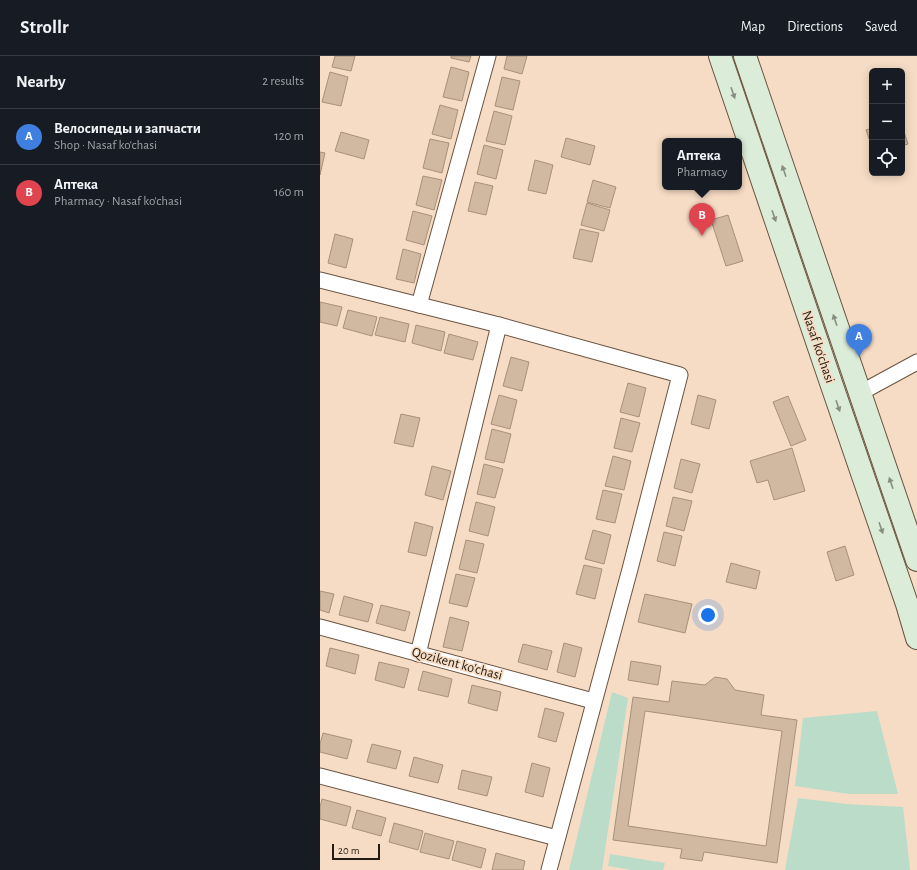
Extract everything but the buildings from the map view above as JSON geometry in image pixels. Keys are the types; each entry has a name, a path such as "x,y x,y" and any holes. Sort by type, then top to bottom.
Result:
{"main road":[{"name":"Nasaf ko‘chasi","path":"720,56 828,377 905,598 917,638"},
{"name":"Nasaf ko‘chasi","path":"745,56 917,560"}],"street":[{"path":"419,304 488,56"},
{"path":"320,280 419,304 680,374 632,562 548,870"},
{"path":"418,654 499,326"},
{"path":"860,393 917,362"},
{"name":"Qozikent ko'chasi","path":"320,627 593,701"},
{"path":"320,776 557,838"}],"green space":[{"path":"612,692 628,698 602,870 569,870"},
{"path":"877,711 898,794 849,794 795,786 803,718"},
{"path":"798,798 847,804 903,807 910,870 785,870"},
{"path":"610,854 665,863 663,870 632,870 608,866"}],"place":[{"name":"Аптека","path":"702,236"},
{"name":"Велосипеды и запчасти","path":"859,357"}]}
